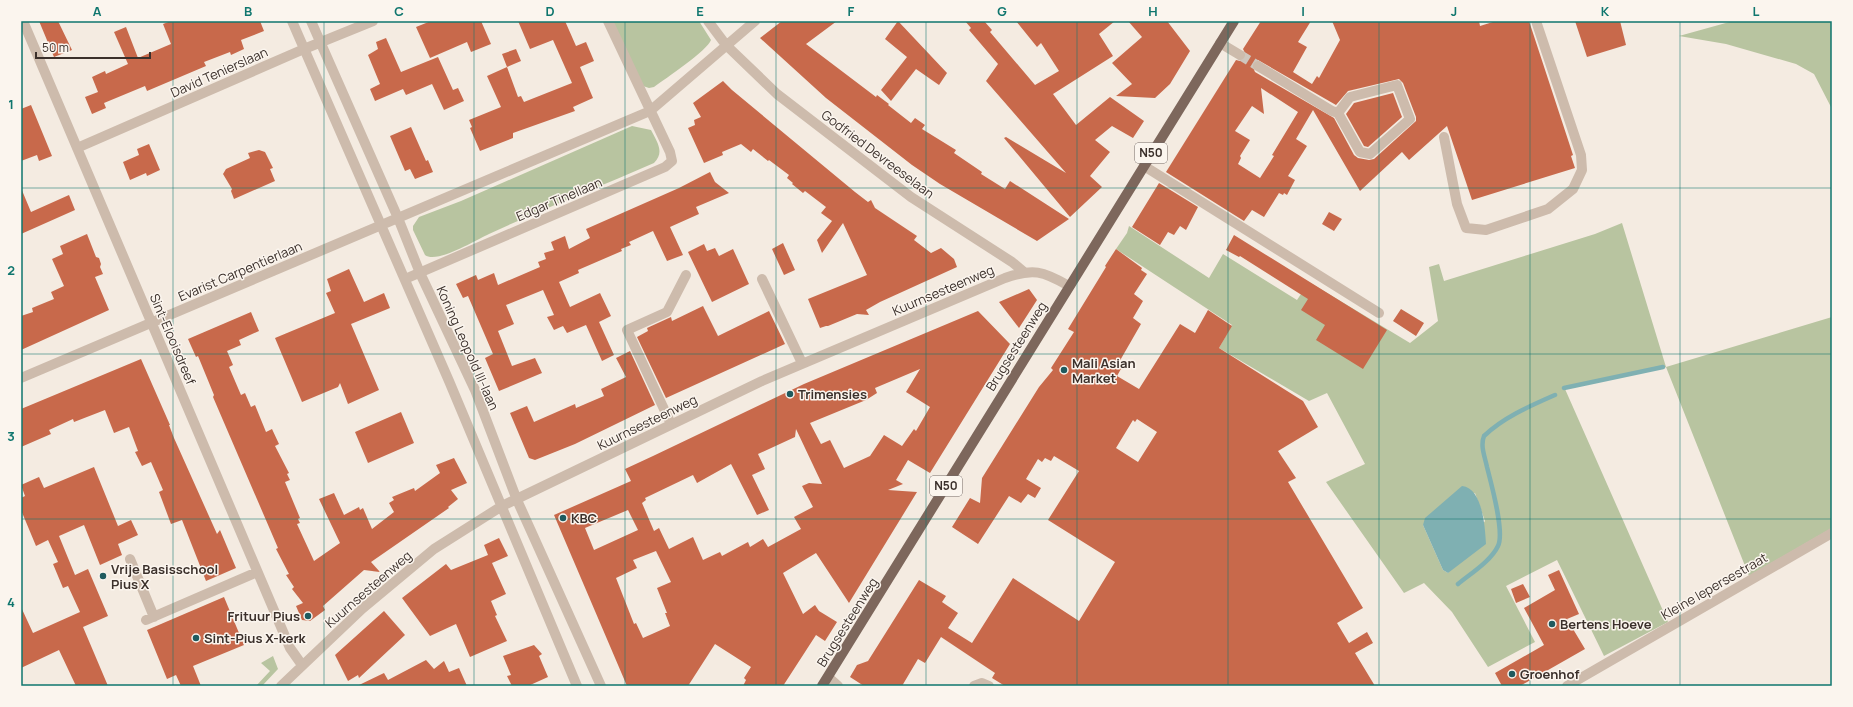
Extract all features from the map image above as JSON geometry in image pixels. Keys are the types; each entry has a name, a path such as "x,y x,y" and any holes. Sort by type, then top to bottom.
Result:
{"main road":[{"name":"Brugsesteenweg","path":"822,686 1234,21"}],"street":[{"name":"Sint-Elooisdreef","path":"23,21 257,572 290,648 302,665"},
{"path":"292,21 502,506 577,686"},
{"name":"Koning Leopold III-laan","path":"311,21 398,218 420,273 475,390 517,500 601,686"},
{"name":"David Tenierslaan","path":"77,148 304,49 373,21"},
{"path":"608,21 650,111"},
{"name":"Godfried Devreeselaan","path":"708,21 726,45 777,94 911,197 1012,262 1024,272"},
{"path":"381,225 650,111 755,21"},
{"path":"1444,138 1457,204 1466,228 1486,230 1548,209 1573,188 1582,170 1581,155 1536,21"},
{"path":"1220,43 1240,55"},
{"path":"1258,66 1332,111 1338,113 1360,152 1370,154 1410,119 1397,85 1350,97 1338,113"},
{"name":"Edgar Tinellaan","path":"405,280 665,167 672,160 670,152 650,111"},
{"path":"1144,166 1379,313"},
{"name":"Evarist Carpentierlaan","path":"21,378 381,225"},
{"name":"Kuurnsesteenweg","path":"281,686 362,609 434,549 502,506 671,424 802,363 1024,272 1045,274 1069,286"},
{"path":"671,424 628,330 667,312 686,275"},
{"path":"762,279 802,363"},
{"name":"Kleine Iepersestraat","path":"1567,686 1832,533"},
{"path":"130,560 150,619 257,572"},
{"path":"828,677 838,686"},
{"path":"974,686 982,683 989,686"}],"green space":[{"path":"612,21 699,21 711,40 708,45 686,64 654,87 649,88 643,86"},
{"path":"1733,21 1832,21 1832,109 1814,74 1796,64 1726,44 1679,36"},
{"path":"632,126 651,130 659,147 659,155 654,163 509,225 457,250 438,256 431,257 425,255 413,230 413,226 419,217 461,201"},
{"path":"1622,223 1666,367 1565,389 1668,622 1604,656 1557,560 1506,586 1535,642 1488,667 1452,612 1424,583 1404,593 1326,482 1365,464 1327,393 1309,401 1219,348 1232,325 1116,249 1127,233 1129,226 1209,278 1223,254 1297,300 1309,282 1410,343 1438,321 1429,267 1439,264 1444,281 1595,234","holes":["1475,493 1485,521 1448,573 1443,570 1423,525"]},
{"path":"1832,317 1832,528 1749,576 1666,367"},
{"path":"273,656 278,669 262,686 256,686 270,671 261,663"}],"water":[{"path":"1462,486 1469,488 1479,501 1484,519 1486,544 1448,573 1443,570 1423,525 1425,518"}],"building":[{"path":"39,21 58,21 72,50 54,57"},
{"path":"171,21 260,21 264,31 241,40 244,49 231,55 230,52 204,62 206,66 147,91 145,86 104,103 106,108 92,114 85,97 98,92 92,77 105,71 106,74 128,64 114,32 126,27 138,58 171,44 163,24"},
{"path":"431,21 481,21 491,44 471,52 467,42 430,58 416,27"},
{"path":"518,21 565,21 576,46 586,42 594,61 580,67 593,98 573,107 575,111 513,133 513,138 480,151 470,128 472,127 469,120 501,107 487,76 507,67 518,97 521,96 524,102 572,83 553,40 530,49"},
{"path":"782,21 837,21 806,44 876,97 877,95 889,104 888,105 911,123 915,118 925,125 922,129 956,150 954,153 982,172 981,174 1005,189 1010,181 1069,219 1037,241 940,184 912,165 826,98 760,38"},
{"path":"898,21 947,73 939,85 916,69 891,101 881,90 907,57 885,39"},
{"path":"965,21 984,21 992,30 990,32 1035,85 1059,71 1041,43 1037,47 1016,21 1115,21 1099,34 1113,56 1053,94 1076,125 1110,97 1144,121 1133,138 1112,126 1095,140 1110,152 1090,176 1102,187 1070,217 1004,138 1006,137 1066,173 986,81 998,64 969,30 971,28"},
{"path":"1128,21 1167,21 1190,51 1170,84 1155,98 1116,96 1132,84 1112,63 1142,37"},
{"path":"1261,21 1311,21 1298,42 1307,47 1293,72 1312,84 1317,76 1319,78 1340,40 1332,21 1479,21 1480,26 1496,21 1529,21 1573,155 1571,156 1575,168 1472,200 1447,126 1409,160 1402,152 1360,191 1313,110 1296,139 1307,146 1288,176 1295,180 1287,195 1284,193 1283,195 1279,193 1264,217 1252,210 1244,221 1166,172 1236,60 1240,61 1245,59 1246,55 1243,49","holes":["1258,60 1336,105 1348,91 1399,79 1403,83 1416,117 1416,121 1374,159 1369,160 1358,158 1354,155 1334,118 1255,72 1252,65","1261,88 1298,112 1260,178 1238,164 1241,158 1240,156 1250,140 1235,131 1252,106 1264,114"]},
{"path":"1575,21 1620,21 1626,45 1587,57"},
{"path":"386,38 401,72 438,57 453,90 458,88 464,101 444,110 432,84 406,95 403,89 375,101 370,89 380,84 368,55 378,49 376,42"},
{"path":"516,49 521,61 507,67 502,54"},
{"path":"723,81 855,192 868,202 871,200 875,208 917,236 914,240 931,253 941,248 954,259 957,267 880,302 866,310 869,315 857,314 820,328 808,299 867,275 843,223 822,253 817,240 832,221 821,213 826,207 805,191 803,193 787,178 789,175 753,149 751,152 741,144 722,152 723,155 704,163 688,128 695,125 694,120 701,117 693,103"},
{"path":"1393,93 1402,117 1368,147 1364,146 1346,114 1354,103"},
{"path":"31,105 52,156 39,161 37,155 21,161 21,109"},
{"path":"411,127 426,161 428,160 433,172 415,179 410,169 405,171 390,136"},
{"path":"149,144 160,170 147,176 146,173 130,180 123,162 139,155 137,149"},
{"path":"259,150 265,152 273,168 270,169 275,181 234,199 231,191 232,189 223,174 226,169 250,158 248,153"},
{"path":"710,172 715,182 729,193 696,207 699,214 670,227 683,255 667,261 653,231 629,242 631,245 621,249 622,251 578,270 579,273 559,282 570,307 600,293 611,316 599,322 614,355 602,361 586,325 567,333 563,326 554,330 547,317 554,315 543,290 506,305 514,324 498,331 512,366 535,358 542,373 499,391 485,358 493,354 468,296 463,298 456,284 476,275 478,280 494,273 498,285 540,267 538,262 546,259 544,253 554,250 551,242 565,236 569,249 590,238 586,229 679,188"},
{"path":"1159,183 1198,207 1186,230 1180,226 1174,235 1168,232 1160,245 1132,227"},
{"path":"21,188 31,212 69,195 75,210 21,234"},
{"path":"1329,212 1342,219 1334,231 1322,224"},
{"path":"87,234 96,257 99,258 101,264 100,267 103,274 95,277 109,310 21,350 21,316 33,312 32,308 54,299 51,292 64,286 52,259 63,254 60,246"},
{"path":"1234,235 1387,330 1363,369 1316,340 1325,325 1301,310 1308,299 1240,256 1239,257 1226,250"},
{"path":"783,243 795,270 784,275 772,249"},
{"path":"704,244 707,251 715,248 719,256 733,249 749,284 712,302 688,252"},
{"path":"1116,249 1142,268 1141,270 1147,274 1134,294 1143,301 1133,318 1141,324 1118,364 1122,367 1117,376 1139,389 1180,324 1195,333 1208,310 1232,326 1219,348 1303,401 1318,427 1278,451 1296,478 1288,482 1363,608 1337,623 1349,643 1367,632 1373,643 1355,653 1375,686 1005,686 992,678 995,673 941,637 925,663 918,659 902,686 864,686 850,677 857,665 868,661 919,580 946,596 942,602 958,613 948,628 972,643 1013,578 1079,621 1115,562 1048,520 1079,471 1054,456 1051,461 1045,458 1042,462 1038,459 1026,479 1041,488 1035,498 1028,494 1021,503 1009,496 978,544 952,527 970,498 980,503 982,478 1039,387 1053,370 1051,368 1074,332 1068,329 1106,267 1105,266","holes":["1137,419 1157,432 1138,462 1116,448 1133,420 1135,422"]},
{"path":"349,269 364,302 384,293 390,308 351,324 379,390 348,404 340,383 338,387 302,402 275,338 335,313 326,293 331,291 327,279"},
{"path":"1029,289 1037,300 1019,328 999,302"},
{"path":"703,306 718,336 769,311 785,344 666,398 637,337 648,331 647,328 671,317 672,321"},
{"path":"1401,309 1424,323 1416,336 1393,321"},
{"path":"978,311 1010,344 930,473 908,460 896,480 903,484 888,490 917,492 849,603 816,553 783,573 803,614 815,605 819,611 837,622 825,641 816,635 783,686 743,686 746,680 744,678 751,667 715,644 688,686 627,686 554,515 631,481 625,469 804,384","holes":["920,369 906,392 930,407 916,431 914,429 902,446 884,435 870,456 844,468 830,440 821,444 810,423 866,400 877,393 875,388","796,429 822,484 809,483 802,486 813,507 794,517 801,529 768,547 763,539 750,547 748,542 722,556 720,552 703,560 693,537 669,549 659,528 654,531 642,503 646,500 645,498 693,475 697,483 731,464 757,515 769,510 752,475 765,469 758,454 795,437","628,510 638,530 594,550 585,528","656,551 671,582 657,588 667,613 665,613 670,626 643,638 636,623 634,624 616,578 637,568 633,560"]},
{"path":"251,312 259,331 239,340 241,345 227,351 233,365 229,367 241,395 245,393 251,407 255,405 266,432 272,429 279,444 275,446 289,473 287,474 290,480 285,482 300,518 298,519 300,523 297,524 314,561 340,543 319,499 334,493 344,515 359,507 360,510 363,508 372,529 394,512 389,503 394,500 392,497 414,488 415,491 440,473 436,465 454,458 467,483 451,490 458,499 448,507 449,508 371,562 380,572 364,570 323,606 325,610 310,621 302,620 296,606 303,603 292,589 294,587 286,575 289,574 276,549 278,548 213,397 214,395 198,356 196,357 188,339"},
{"path":"630,351 655,405 575,444 535,460 529,458 510,413 527,406 534,422 575,404 576,408 604,396 601,389 626,377 616,358"},
{"path":"141,359 170,425 174,438 217,534 220,530 236,568 206,581 182,520 171,524 159,492 163,490 151,462 142,466 135,452 138,451 129,427 114,433 105,410 74,422 73,419 49,430 51,434 21,447 21,409"},
{"path":"401,412 414,443 368,463 355,432"},
{"path":"94,467 118,526 131,520 138,535 118,544 122,555 100,565 84,525 59,536 75,575 88,569 108,616 83,627 108,686 76,686 59,650 21,668 21,607 33,633 80,612 68,586 63,588 53,564 58,562 48,540 36,546 21,510 21,498 25,496 21,485 39,477 44,488"},
{"path":"499,538 508,556 492,563 506,594 491,601 497,615 495,616 507,641 470,657 456,624 430,636 402,598 446,564 451,570 488,555 484,545"},
{"path":"1559,570 1579,614 1567,619 1585,649 1520,686 1502,686 1495,673 1544,645 1524,608 1555,590 1548,575"},
{"path":"1523,584 1530,597 1516,603 1511,589"},
{"name":"Sint-Pius X-kerk","path":"224,597 244,645 193,666 201,686 181,686 176,675 167,679 147,630"},
{"path":"384,611 405,635 359,678 358,675 348,681 335,655"},
{"path":"534,645 542,654 539,656 548,677 528,686 512,686 507,676 511,675 503,656"},
{"path":"426,660 434,669 444,661 449,672 459,668 467,686 357,686 384,673 388,680"}],"waterway":[{"path":"1564,388 1663,367"},
{"path":"1458,584 1480,567 1495,552 1500,539 1497,507 1483,452 1482,444 1484,436 1500,423 1555,395"}],"tunnel":[{"path":"1240,55 1258,66"}],"place":[{"name":"Mali Asian Market","path":"1064,370"},
{"name":"Trimensies","path":"790,394"},
{"name":"KBC","path":"563,518"},
{"name":"Vrije Basisschool Pius X","path":"103,576"},
{"name":"Frituur Pius","path":"308,616"},
{"name":"Bertens Hoeve","path":"1552,624"},
{"name":"Sint-Pius X-kerk","path":"196,638"},
{"name":"Groenhof","path":"1512,674"}]}
